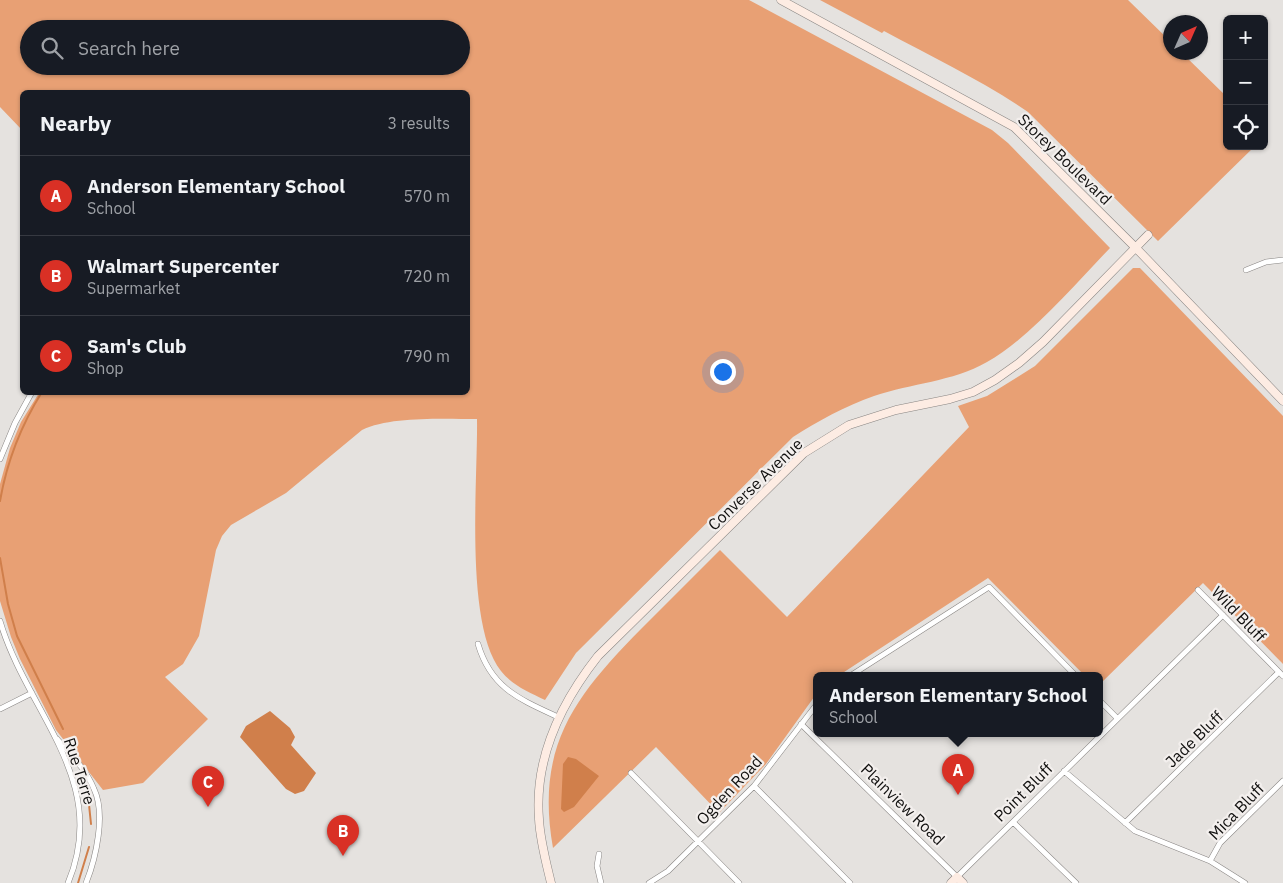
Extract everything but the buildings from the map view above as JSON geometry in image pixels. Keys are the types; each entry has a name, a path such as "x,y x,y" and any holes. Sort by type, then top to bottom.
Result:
{"main road":[{"name":"Storey Boulevard","path":"780,0 1007,122 1021,133 1136,248 1283,401"},
{"name":"Converse Avenue","path":"551,883 540,834 538,804 542,764 558,717 571,692 598,656 804,453 849,425 896,410 950,399 973,392 996,380 1043,342 1148,236"},
{"name":"Point Bluff","path":"951,883 957,877"},
{"name":"Plainview Road","path":"957,877 963,883"}],"street":[{"path":"1246,270 1266,262 1283,260"},
{"path":"0,459 15,423 30,395"},
{"path":"856,672 989,587 1072,672"},
{"name":"Wild Bluff","path":"1198,590 1281,674"},
{"name":"Point Bluff","path":"1103,732 1222,615"},
{"path":"0,621 9,647 54,735"},
{"path":"478,644 484,662 501,684 525,702 558,717"},
{"name":"Jade Bluff","path":"1125,823 1281,674"},
{"path":"0,709 32,693"},
{"path":"1103,704 1117,718"},
{"name":"Ogden Road","path":"649,883 668,871 754,786 813,709"},
{"name":"Plainview Road","path":"801,724 813,736"},
{"name":"Rue Terre","path":"54,735 77,793 82,827 78,853 68,883"},
{"name":"Rue Terre","path":"54,735 80,764 95,790 98,802 97,849 86,883"},
{"name":"Plainview Road","path":"814,737 957,877"},
{"name":"Point Bluff","path":"957,877 1098,737"},
{"path":"1064,771 1125,823 1151,839 1210,861 1245,883"},
{"path":"630,773 739,883"},
{"name":"Mica Bluff","path":"1210,861 1220,843 1283,781"},
{"path":"754,786 850,883"},
{"path":"1013,822 1076,883"},
{"path":"600,854 598,866 601,883"}],"shaded area":[{"path":"0,0 749,0 992,130 1008,143 1110,248 1035,325 1003,352 987,362 960,374 863,400 832,414 793,437 576,653 545,700 516,685 506,676 501,671 489,649 477,587 475,550 477,419 402,420 387,422 362,430 286,493 231,525 222,536 216,550 199,636 183,664 165,677 208,719 143,783 103,790 56,730 20,659 0,601 0,484 10,448 21,422 38,395 470,395 470,90 20,90 20,128 0,107"},
{"path":"820,0 1128,0 1163,34 1163,60 1189,60 1223,93 1223,150 1251,150 1158,241 1028,112 957,70 884,31 882,33"},
{"path":"1133,268 1140,268 1283,416 1283,664 1203,583 1103,681 1103,672 1081,672 988,578 844,672 813,672 813,699 766,764 719,813 656,747 553,848 549,812 550,780 556,751 566,725 597,677 618,653 720,550 787,617 969,427 958,406 987,396 1035,366"},
{"path":"270,711 290,728 295,737 291,745 316,773 304,791 295,794 286,789 240,737 246,726"},
{"path":"568,757 576,759 599,776 574,807 564,812 561,809 563,764"}],"waterway":[{"path":"0,501 6,472 15,445 40,395"},
{"path":"0,558 8,604 17,636 63,729"},
{"path":"88,795 91,824"},
{"path":"78,883 89,847"}],"place":[{"name":"Anderson Elementary School","path":"958,795"},
{"name":"Sam's Club","path":"208,807"},
{"name":"Walmart Supercenter","path":"343,856"}]}
